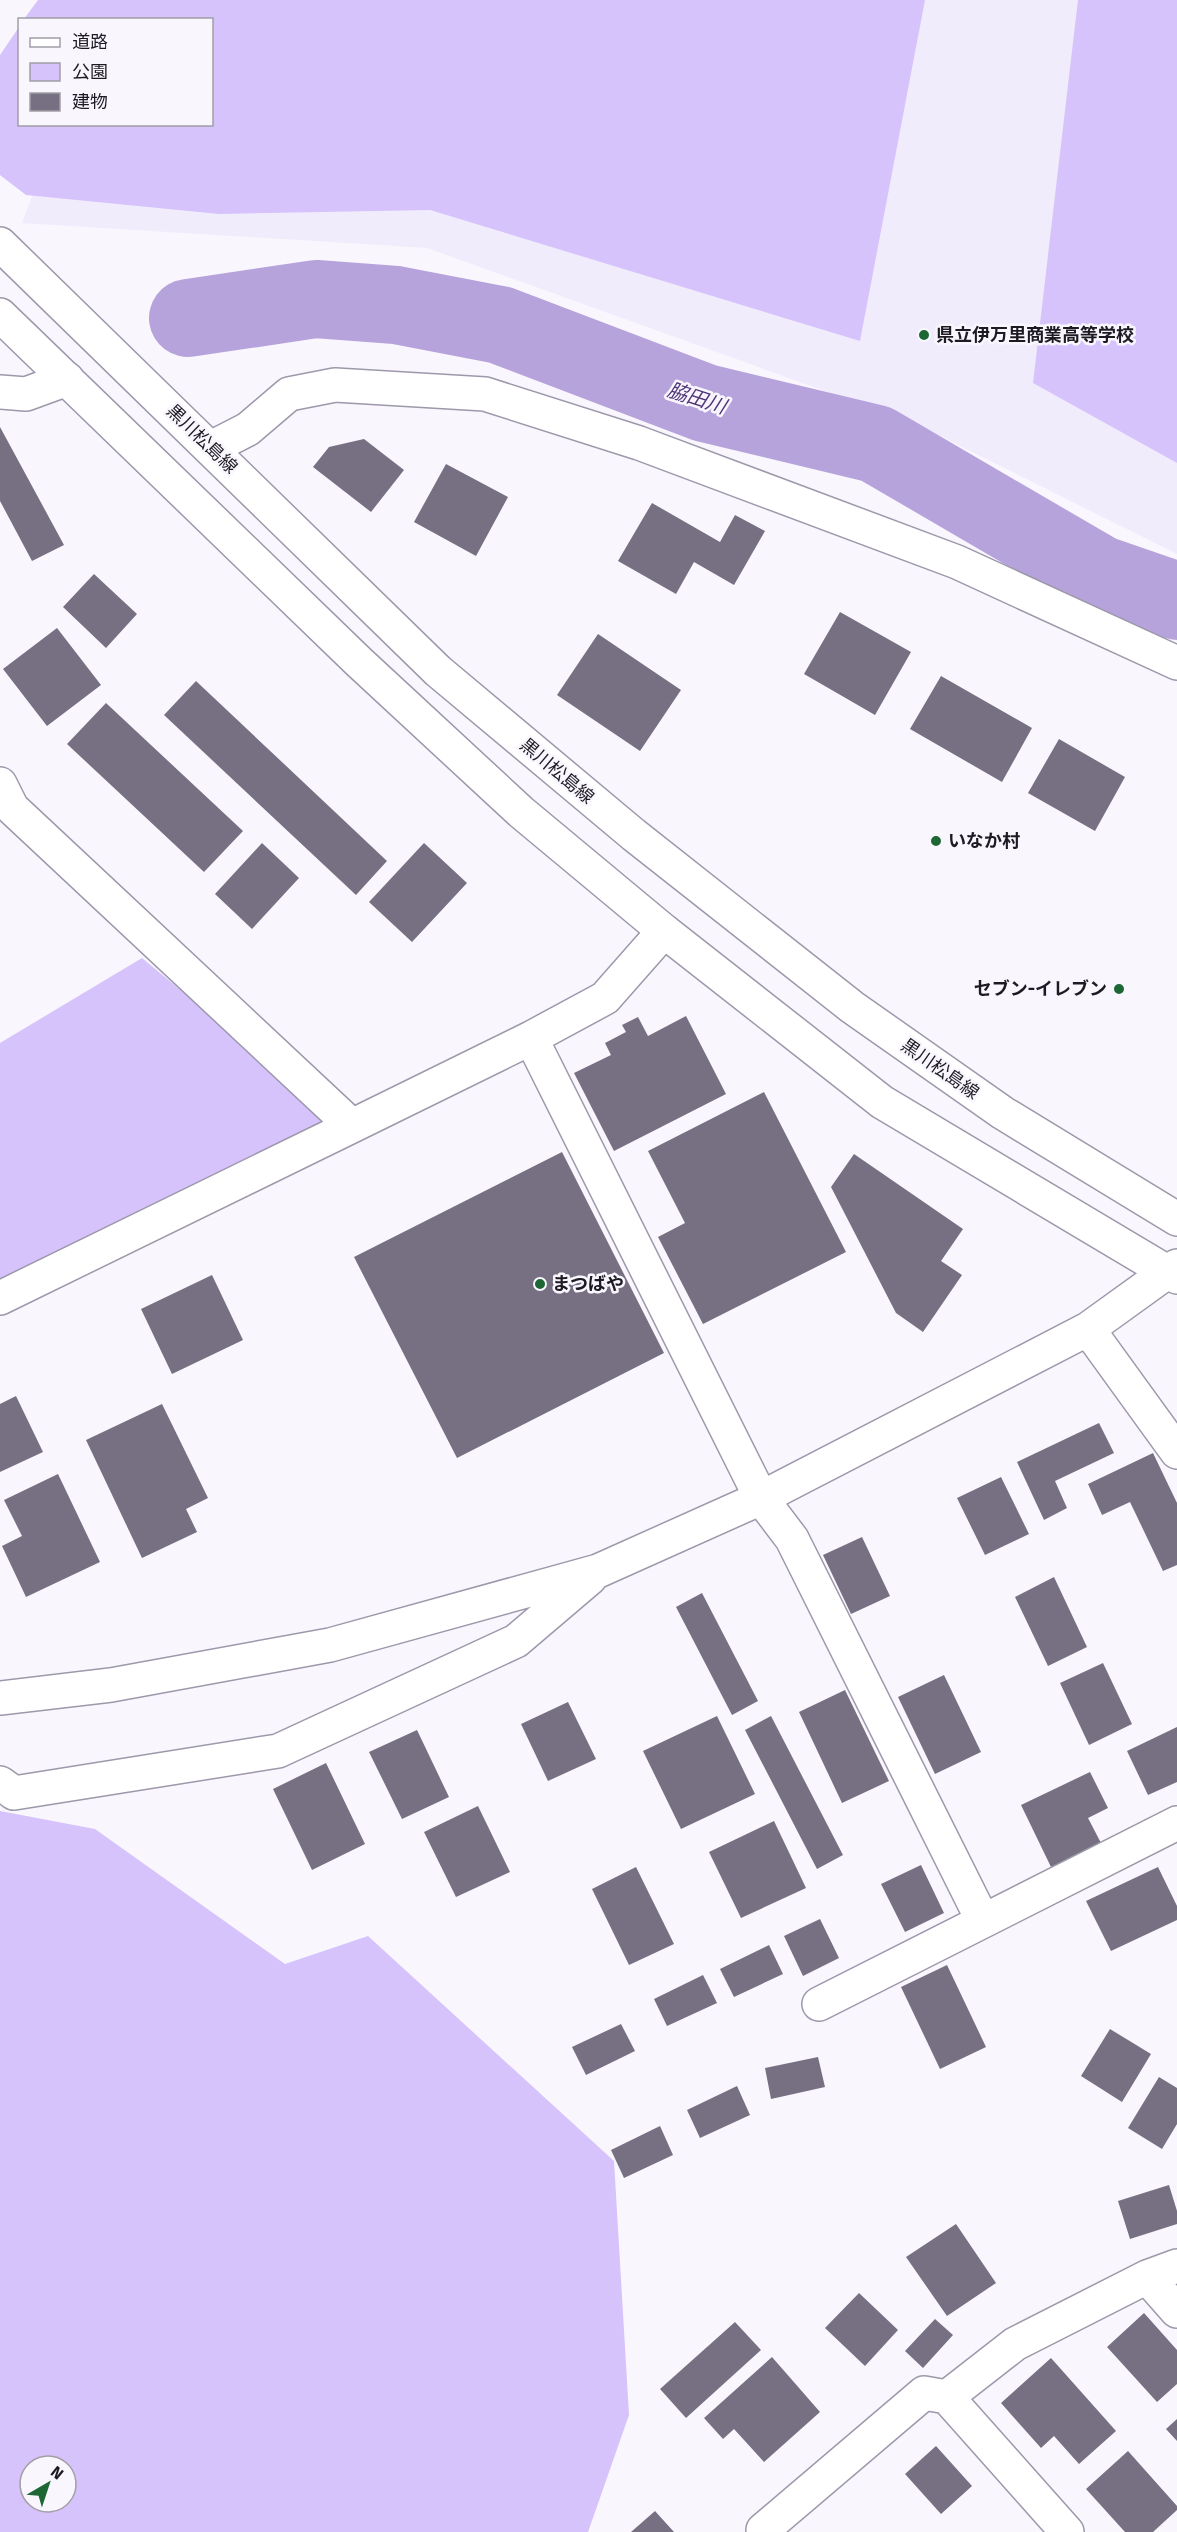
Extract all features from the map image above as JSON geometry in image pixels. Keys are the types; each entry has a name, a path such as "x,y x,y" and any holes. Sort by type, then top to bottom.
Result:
{"street":[{"name":"黒川松島線","path":"0,244 438,670 643,843 852,1007 1003,1113 1177,1219"},
{"path":"0,315 359,662 504,796 664,931 882,1102 1174,1272 1088,1329 761,1498 598,1571 330,1645 111,1685 0,1698"},
{"path":"0,392 26,394 67,379"},
{"path":"211,448 248,429 289,394 312,389 335,385 485,394 639,443 957,562 1177,663"},
{"path":"0,784 12,808 352,1126"},
{"path":"0,1298 531,1038 605,998 664,931"},
{"path":"531,1038 761,1498 792,1539 983,1921"},
{"path":"1088,1329 1177,1452"},
{"path":"0,1784 14,1793 278,1751 516,1641 598,1571"},
{"path":"819,2004 1177,1823"},
{"path":"947,2397 1015,2344 1147,2277 1177,2266"},
{"path":"1147,2277 1177,2311"},
{"path":"765,2532 763,2530 924,2393 947,2397 1067,2532"}],"shaded area":[{"name":"県立伊万里商業高等学校","path":"105,0 1177,0 1177,554 914,423 427,248 22,223 59,126 213,126 213,18 201,18"}],"green space":[{"path":"38,0 925,0 860,341 430,210 219,214 26,195 0,175 0,55 18,28 18,126 213,126 213,18 25,18"},
{"path":"1078,0 1177,0 1177,463 1033,383"},
{"path":"142,958 201,1007 324,1122 0,1281 0,1043"},
{"path":"0,1811 95,1829 285,1964 368,1936 614,2161 629,2415 588,2532 0,2532"}],"building":[{"path":"0,427 64,545 32,561 0,501"},
{"path":"364,439 404,470 371,512 313,467 329,447"},
{"path":"446,464 508,497 476,556 414,522"},
{"path":"652,503 720,542 735,515 765,531 734,585 694,562 676,594 618,561"},
{"path":"94,574 137,614 106,648 63,607"},
{"path":"840,612 911,652 875,715 804,674"},
{"path":"57,628 101,685 47,726 3,669"},
{"path":"598,634 681,690 640,751 557,695"},
{"path":"941,676 1032,728 1002,782 910,729"},
{"path":"196,681 387,861 356,895 164,715"},
{"path":"106,703 243,831 204,872 67,744"},
{"path":"1059,739 1125,777 1095,831 1028,793"},
{"path":"262,843 299,878 252,929 215,894"},
{"path":"424,843 467,883 412,942 369,902"},
{"path":"686,1016 726,1094 614,1151 574,1073 611,1055 605,1043 626,1032 622,1025 638,1017 648,1036"},
{"path":"764,1092 846,1252 703,1324 658,1237 685,1223 648,1151"},
{"path":"562,1152 664,1353 457,1458 354,1257"},
{"path":"854,1154 963,1229 941,1261 962,1275 923,1332 896,1313 831,1187"},
{"path":"212,1275 243,1340 172,1374 141,1309"},
{"path":"16,1396 43,1452 0,1472 0,1404"},
{"path":"162,1404 208,1498 186,1509 197,1532 142,1558 86,1440"},
{"path":"1099,1423 1114,1453 1055,1481 1067,1508 1044,1520 1017,1462"},
{"path":"1153,1453 1177,1503 1177,1565 1163,1571 1130,1502 1102,1515 1088,1484"},
{"path":"58,1474 100,1562 26,1597 2,1546 22,1536 4,1500"},
{"path":"1001,1477 1029,1534 985,1555 957,1498"},
{"path":"862,1537 890,1596 851,1614 823,1555"},
{"path":"1054,1577 1087,1647 1048,1666 1015,1597"},
{"path":"702,1593 758,1701 732,1715 676,1607"},
{"path":"1103,1663 1132,1724 1089,1745 1060,1683"},
{"path":"944,1675 981,1752 935,1774 898,1697"},
{"path":"845,1690 889,1781 842,1803 799,1712"},
{"path":"568,1702 596,1759 548,1781 521,1724"},
{"path":"717,1716 755,1794 681,1829 643,1751"},
{"path":"771,1716 843,1855 817,1869 745,1730"},
{"path":"1177,1727 1177,1782 1148,1795 1127,1751"},
{"path":"417,1730 449,1797 402,1819 369,1752"},
{"path":"326,1763 365,1844 312,1870 273,1789"},
{"path":"1090,1772 1108,1808 1088,1818 1101,1843 1051,1867 1021,1805"},
{"path":"478,1806 510,1872 456,1897 424,1832"},
{"path":"774,1821 806,1888 741,1918 709,1852"},
{"path":"921,1865 944,1913 905,1932 881,1884"},
{"path":"636,1867 674,1944 629,1965 592,1889"},
{"path":"1158,1867 1177,1906 1177,1920 1111,1951 1086,1901"},
{"path":"820,1919 839,1958 803,1976 784,1936"},
{"path":"769,1945 783,1974 734,1997 720,1969"},
{"path":"947,1965 986,2047 940,2069 901,1987"},
{"path":"703,1975 717,2003 667,2026 654,1999"},
{"path":"621,2024 635,2051 586,2075 572,2047"},
{"path":"1110,2029 1151,2054 1122,2102 1081,2076"},
{"path":"818,2057 825,2087 771,2099 765,2068"},
{"path":"1159,2077 1177,2088 1177,2124 1162,2149 1128,2128"},
{"path":"737,2086 750,2115 700,2138 687,2110"},
{"path":"660,2126 673,2155 624,2178 611,2150"},
{"path":"1169,2185 1177,2211 1177,2224 1130,2239 1118,2201"},
{"path":"956,2224 996,2283 947,2316 906,2257"},
{"path":"859,2293 898,2330 865,2366 825,2328"},
{"path":"1144,2313 1177,2350 1177,2384 1157,2402 1107,2347"},
{"path":"935,2319 953,2335 923,2368 905,2351"},
{"path":"735,2322 761,2350 686,2418 660,2389"},
{"path":"772,2357 820,2412 764,2462 734,2429 723,2439 704,2418"},
{"path":"1051,2358 1116,2431 1079,2464 1054,2436 1041,2448 1001,2403"},
{"path":"1177,2419 1177,2441 1166,2429"},
{"path":"936,2446 972,2486 941,2514 905,2474"},
{"path":"1128,2451 1177,2506 1177,2510 1153,2532 1125,2532 1086,2489"},
{"path":"655,2511 674,2532 631,2532"}],"waterway":[{"name":"脇田川","path":"188,318 316,299 396,305 500,325 705,403 876,444 1099,574 1177,601"}],"place":[{"name":"県立伊万里商業高等学校","path":"924,335"},
{"name":"いなか村","path":"936,841"},
{"name":"セブン-イレブン","path":"1119,989"},
{"name":"まつばや","path":"540,1284"}]}
